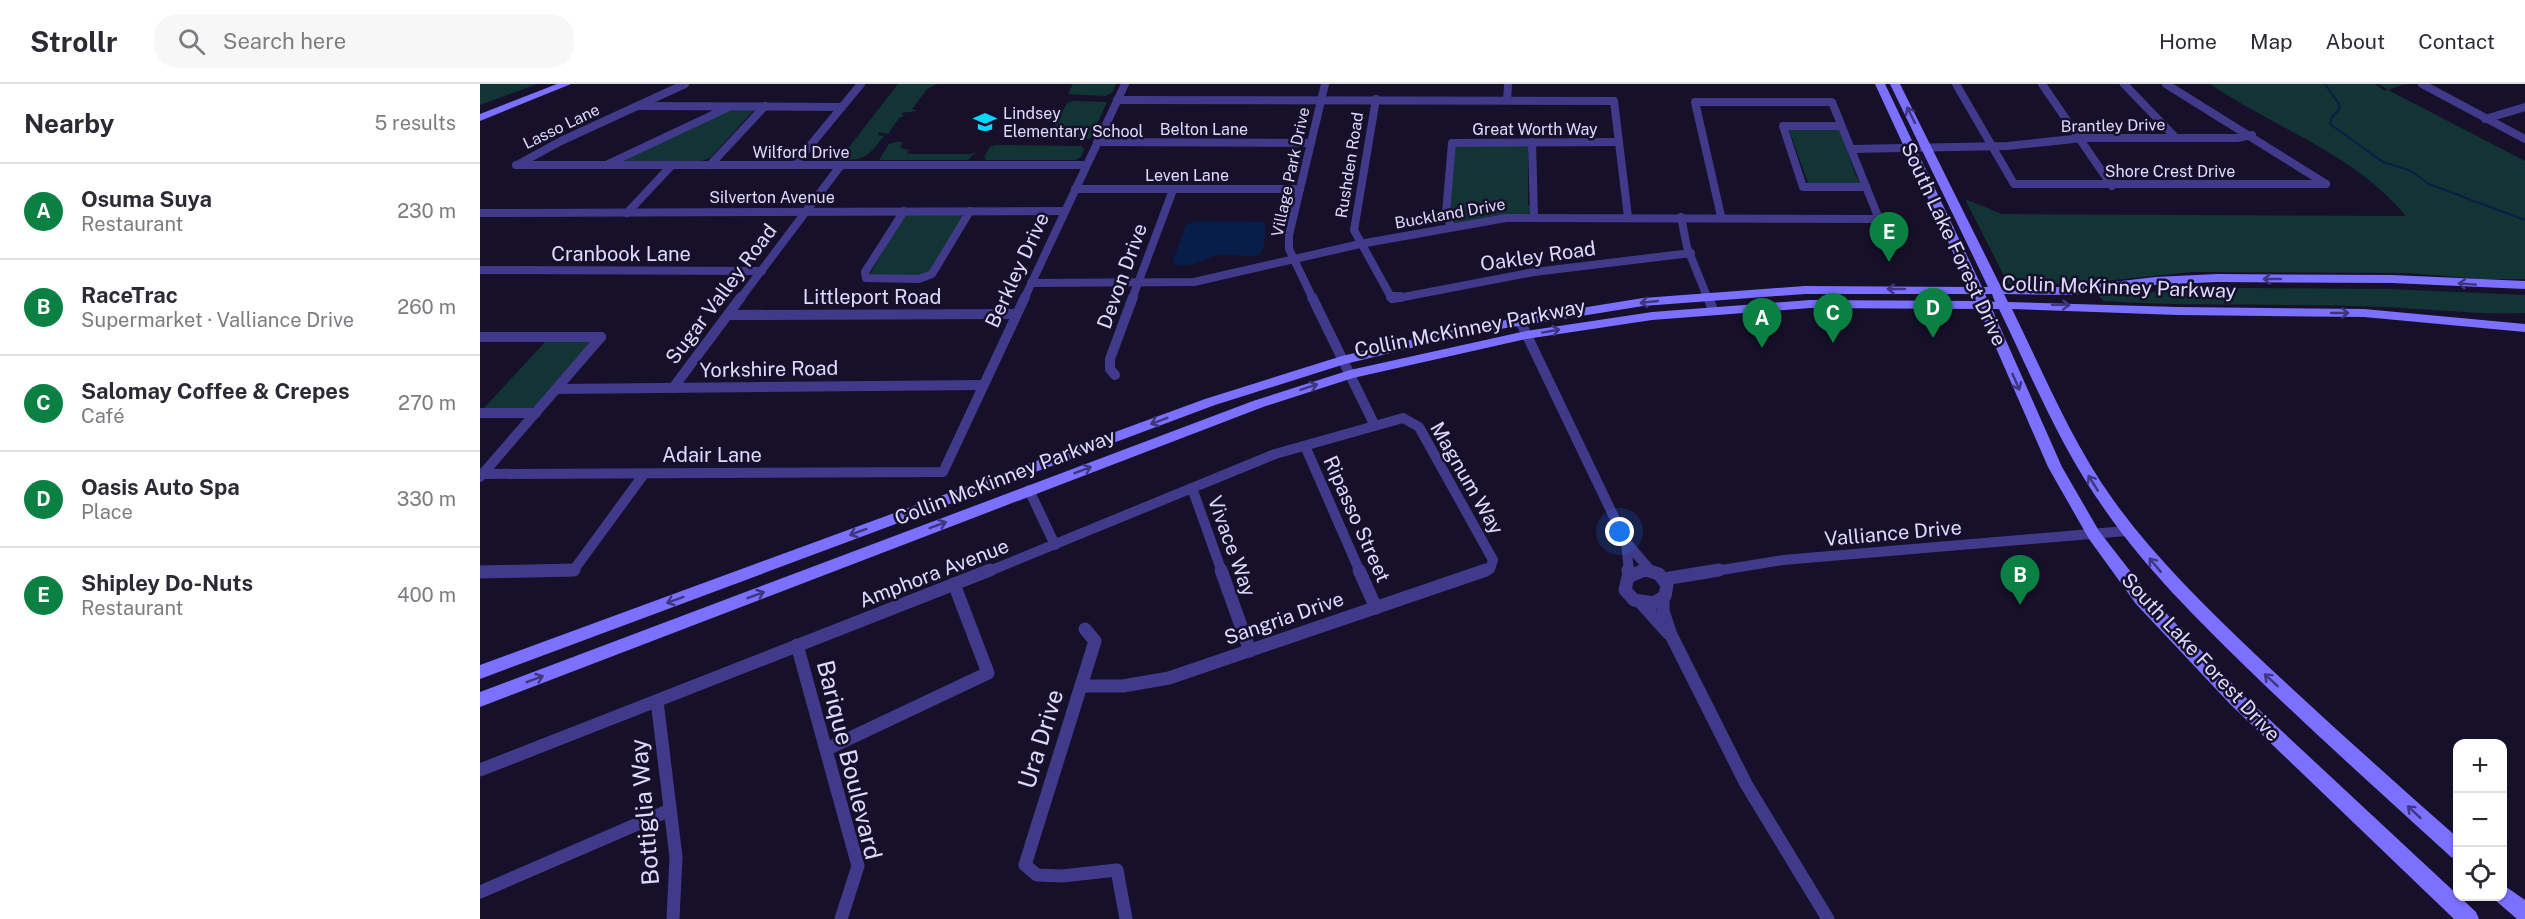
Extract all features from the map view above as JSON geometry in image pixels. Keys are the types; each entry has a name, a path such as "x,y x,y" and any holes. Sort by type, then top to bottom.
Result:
{"street":[{"path":"480,108 543,84"},
{"path":"480,118 566,84"},
{"name":"Lasso Lane","path":"516,165 561,141 685,84"},
{"path":"794,165 861,84"},
{"name":"Berkley Drive","path":"943,472 1125,84"},
{"name":"Village Park Drive","path":"1325,84 1289,235 1293,260 1375,426"},
{"path":"1508,84 1508,100"},
{"name":"South Lake Forest Drive","path":"1880,84 1984,306 2055,467 2094,535 2136,593 2236,699 2469,919"},
{"name":"South Lake Forest Drive","path":"1895,84 2084,467 2126,531 2164,577 2260,670 2453,847"},
{"path":"1956,84 1991,146"},
{"path":"2042,84 2112,186"},
{"path":"2124,84 2176,138"},
{"path":"2166,84 2204,111 2252,135"},
{"path":"2422,84 2525,139"},
{"name":"Rushden Road","path":"1376,99 1354,230 1392,299"},
{"path":"1117,100 1614,101 1628,217"},
{"path":"1720,216 1695,102 1832,102 1850,145 1866,187 1803,187 1783,126 1842,126"},
{"path":"638,106 842,107"},
{"path":"606,165 730,106"},
{"path":"710,165 765,106"},
{"path":"2485,119 2525,107"},
{"name":"Brantley Drive","path":"1850,145 1991,146 2079,138 2237,138 2252,135"},
{"name":"Shore Crest Drive","path":"1991,146 2014,183 2112,186 2320,186 2326,184 2252,135"},
{"name":"Belton Lane","path":"1097,142 1311,143"},
{"path":"1532,142 1534,216"},
{"name":"Great Worth Way","path":"1451,227 1446,213 1452,143 1618,142"},
{"name":"Wilford Drive","path":"516,165 1086,165"},
{"path":"627,213 672,165"},
{"name":"Sugar Valley Road","path":"673,388 842,165"},
{"name":"Buckland Drive","path":"1031,283 1194,282 1360,244 1451,227 1534,216 1879,219 1866,187"},
{"name":"Leven Lane","path":"1075,189 1300,189"},
{"name":"Devon Drive","path":"1115,375 1110,369 1110,359 1173,190"},
{"path":"904,211 864,275 872,279 928,277 936,271 970,211"},
{"name":"Silverton Avenue","path":"480,213 1065,211"},
{"path":"1682,217 1691,254 1713,310"},
{"name":"Oakley Road","path":"1392,299 1534,272 1691,254"},
{"name":"Cranbook Lane","path":"480,270 762,271"},
{"name":"Collin McKinney Parkway","path":"480,672 1201,406 1342,360 1407,343 1520,321 1643,302 1805,290 2071,291 2155,281 2217,278 2392,279 2525,285"},
{"name":"Collin McKinney Parkway","path":"480,700 1258,404 1350,374 1526,335 1713,310 1851,303 1898,308 2003,305 2106,306 2178,311 2364,313 2525,328"},
{"name":"Littleport Road","path":"728,315 1016,314"},
{"path":"1520,321 1626,542 1651,571 1664,579 1668,591 1663,598 1654,603 1641,603"},
{"path":"480,338 601,337 481,475"},
{"name":"Yorkshire Road","path":"557,389 982,385"},
{"path":"480,413 536,413"},
{"name":"Amphora Avenue","path":"480,770 1055,544 1275,454 1403,418"},
{"name":"Magnum Way","path":"1403,418 1419,427 1493,563"},
{"name":"Ripasso Street","path":"1305,446 1376,608"},
{"name":"Adair Lane","path":"481,475 943,472"},
{"path":"480,572 573,571 644,474"},
{"name":"Vivace Way","path":"1192,488 1250,651"},
{"path":"1029,490 1055,544"},
{"name":"Valliance Drive","path":"1664,579 1783,560 2126,531"},
{"path":"1626,542 1629,576"},
{"name":"Sangria Drive","path":"1081,686 1123,686 1169,678 1490,569 1493,563"},
{"path":"1651,571 1639,571 1629,576 1625,582 1625,590 1629,596 1641,603 1671,635"},
{"path":"827,749 988,673 954,584"},
{"path":"1663,598 1663,610 1671,635 1746,784 1828,919"},
{"name":"Ura Drive","path":"1085,629 1095,641 1025,866 1037,874 1062,876 1117,870 1126,919"},
{"name":"Barique Boulevard","path":"797,645 858,866 841,919"},
{"name":"Bottiglia Way","path":"657,701 676,857 673,919"},
{"path":"480,892 670,810"},
{"path":"2403,856 2414,880 2456,919"},
{"path":"2507,898 2525,914"}],"green space":[{"path":"480,84 537,84 480,105"},
{"path":"898,84 937,84 927,89 912,109 917,111 901,113 904,116 899,118 888,134 879,132 878,135 884,136 870,153 861,158 839,160"},
{"path":"1073,84 1116,84 1112,93 1105,96 1068,94"},
{"path":"2210,84 2375,84 2385,91 2387,89 2378,84 2405,84 2388,90 2525,161 2525,279 2481,279 2407,273 2193,272 2075,284 2008,284 1965,199 2002,214 2406,216 2385,194 2339,158"},
{"path":"1074,101 1107,102 1090,139 1048,139 1067,103"},
{"path":"729,110 754,110 710,158 701,161 626,161 626,158"},
{"path":"1789,130 1840,130 1860,185 1808,183"},
{"path":"903,142 900,148 909,150 907,154 971,154 976,152 968,160 879,160 889,144"},
{"path":"1528,144 1530,150 1528,152 1528,205 1531,206 1531,213 1453,223 1450,216 1453,147"},
{"path":"996,145 1081,146 1084,149 1081,157 1075,160 986,160 984,157 990,147"},
{"path":"961,213 962,218 930,271 917,276 870,274 904,215"},
{"path":"2234,288 2389,289 2525,295 2525,313 2472,313 2348,306 2138,303 2103,301 2098,295"},
{"path":"547,340 592,342 536,406 528,410 483,409"}],"water":[{"path":"1195,221 1263,222 1266,225 1264,246 1259,255 1220,255 1188,265 1174,264 1173,261 1186,225"}],"waterway":[{"path":"2325,84 2339,104 2339,110 2332,117 2330,124 2383,162 2411,171 2429,184 2525,220"}],"place":[{"name":"Lindsey Elementary School","path":"985,122"},
{"name":"Shipley Do-Nuts","path":"1889,262"},
{"name":"Oasis Auto Spa","path":"1933,338"},
{"name":"Salomay Coffee & Crepes","path":"1833,343"},
{"name":"Osuma Suya","path":"1762,348"},
{"name":"RaceTrac","path":"2020,605"}]}
